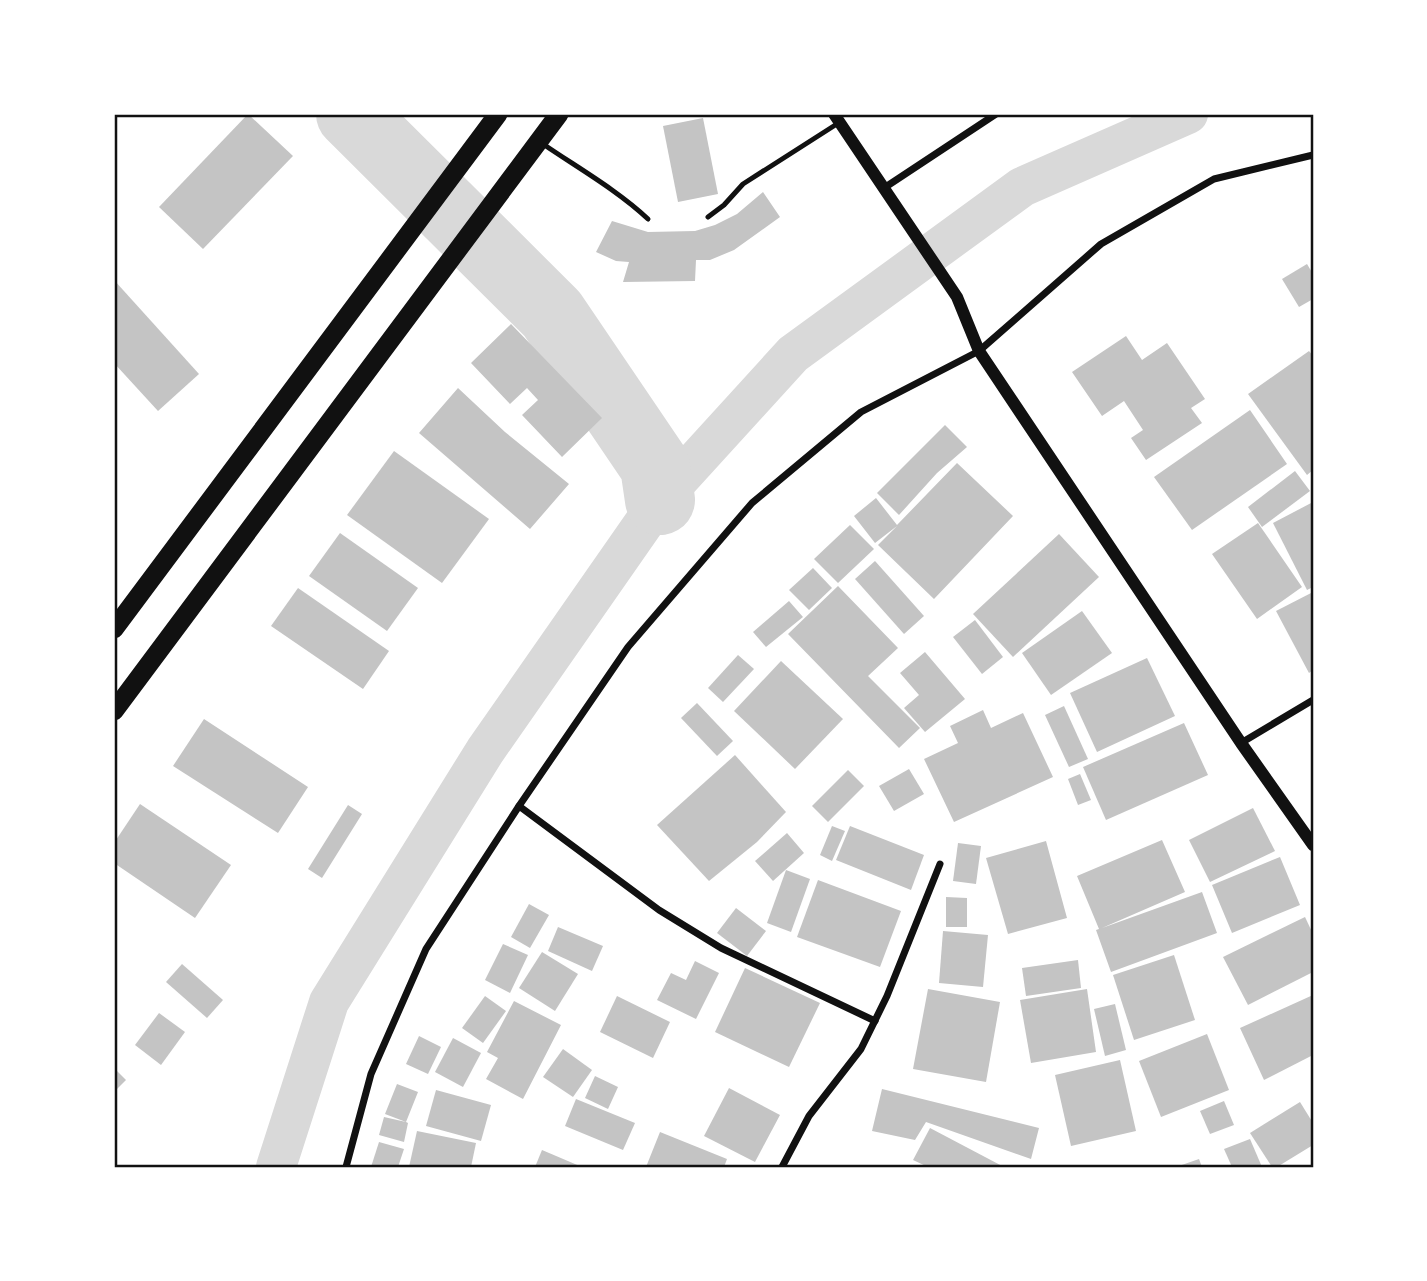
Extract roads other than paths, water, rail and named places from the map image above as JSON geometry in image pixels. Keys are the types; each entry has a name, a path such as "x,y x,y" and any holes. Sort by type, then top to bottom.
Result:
{"highway":[{"path":"114,629 498,114"},
{"path":"114,711 559,114"}],"street":[{"path":"884,188 996,114"},
{"path":"837,118 957,297 979,351 1241,743 1313,845"},
{"path":"346,1167 371,1074 426,949 519,806 628,647 752,503 861,412 979,351 1101,244 1214,179 1313,155"},
{"path":"1241,743 1313,700"},
{"path":"519,806 659,910 711,942 876,1021"},
{"path":"782,1167 809,1116 861,1049 876,1021 940,864"}],"lane":[{"path":"708,217 724,205 743,184 837,118"},
{"path":"539,142 601,184 624,196 648,219"}],"waterway":[{"path":"351,114 552,314 655,466 660,500"},
{"path":"276,1167 329,1002 485,751 660,500 793,354 1022,187 1188,114"}]}
